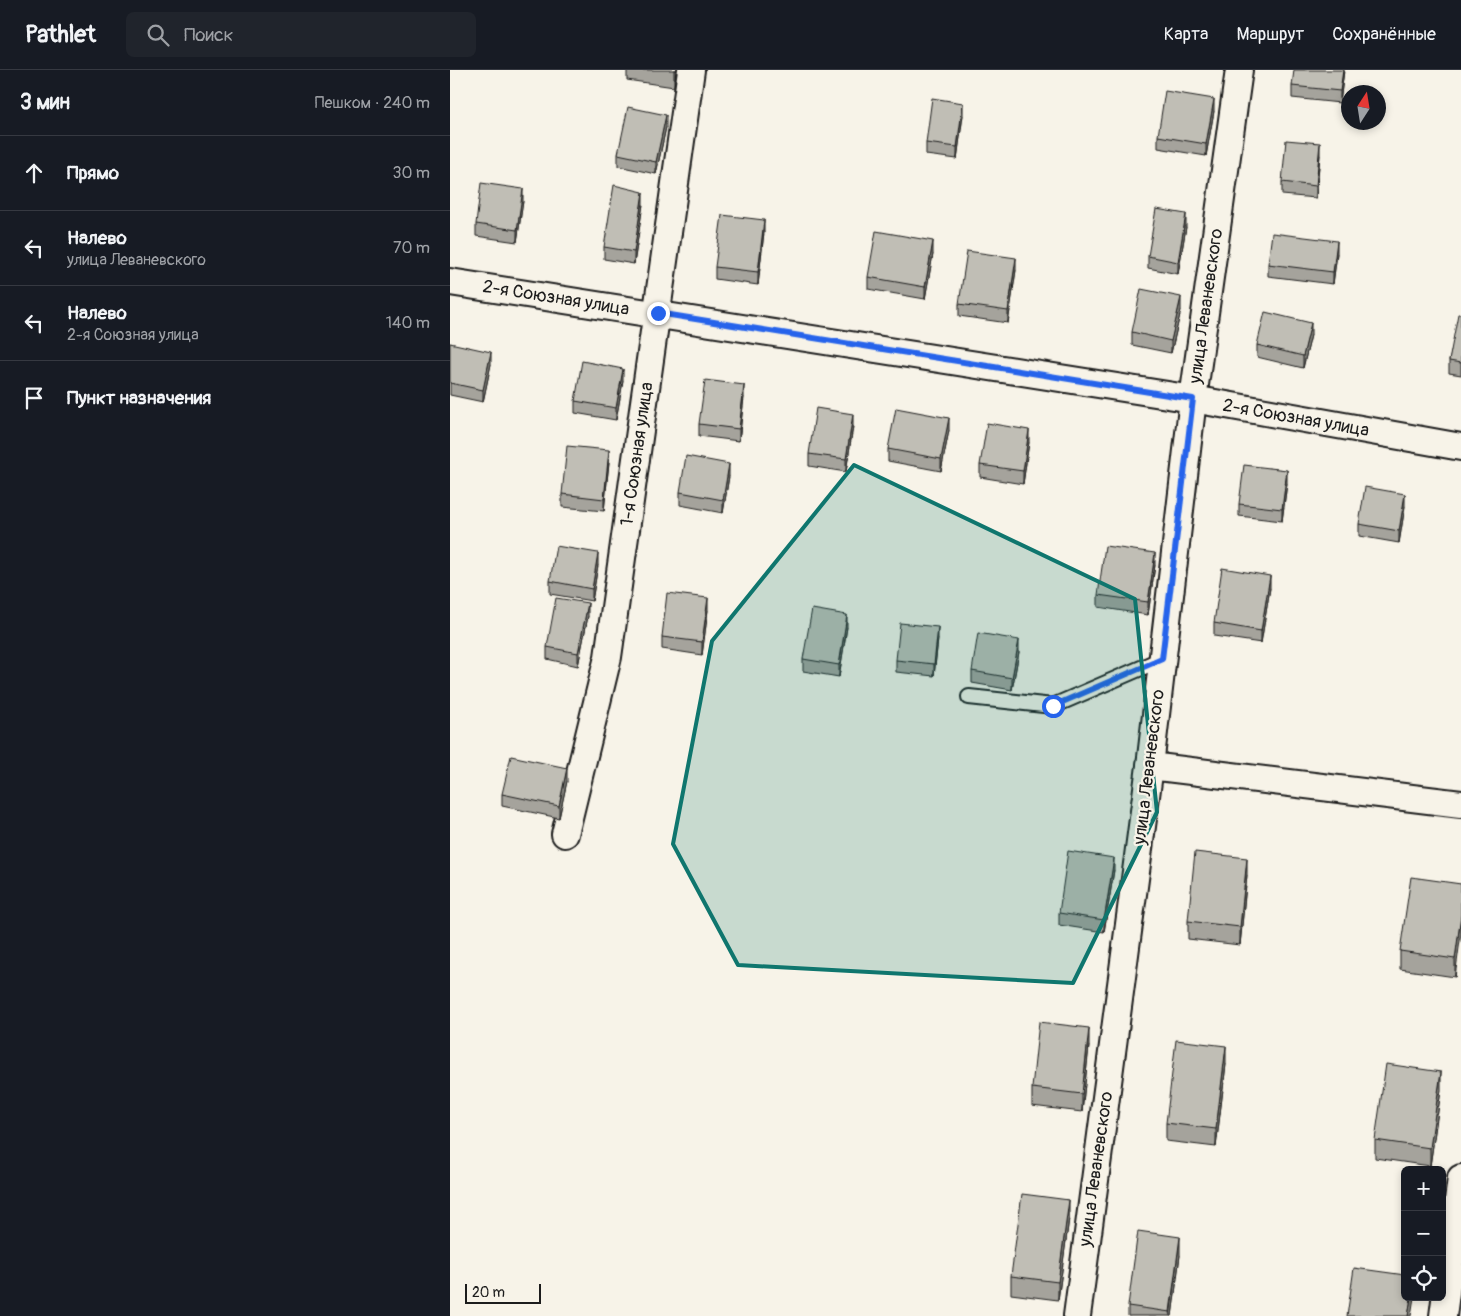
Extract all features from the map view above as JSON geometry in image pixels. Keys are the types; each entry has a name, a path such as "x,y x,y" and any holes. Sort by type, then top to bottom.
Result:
{"street":[{"name":"1-я Союзная улица","path":"565,834 608,657 691,70"},
{"name":"улица Леваневского","path":"1077,1316 1150,766 1193,399 1239,70"},
{"name":"2-я Союзная улица","path":"450,282 658,313 1193,399 1461,448"},
{"path":"1150,766 1461,804"},
{"path":"1443,1316 1461,1178"}],"lane":[{"path":"969,697 1053,706 1162,659"}],"highlighted area":[{"path":"854,465 1135,599 1157,812 1073,983 738,965 673,844 712,641"}],"building":[{"path":"1294,70 1343,70 1340,91 1292,86"},
{"path":"1165,91 1214,99 1206,144 1158,136"},
{"path":"932,98 963,103 957,147 926,143"},
{"path":"628,107 666,115 656,162 618,154"},
{"path":"1286,140 1320,143 1316,186 1282,182"},
{"path":"481,183 523,189 517,230 476,224"},
{"path":"614,185 643,192 634,252 604,247"},
{"path":"1156,209 1186,214 1178,262 1148,256"},
{"path":"722,215 764,220 758,272 715,267"},
{"path":"876,231 933,241 925,287 868,277"},
{"path":"1272,233 1337,241 1333,272 1268,264"},
{"path":"967,251 1016,258 1008,311 959,304"},
{"path":"1141,289 1181,297 1171,341 1132,332"},
{"path":"1265,312 1311,323 1303,356 1257,345"},
{"path":"1458,314 1461,314 1461,363 1449,361"},
{"path":"450,343 491,352 483,390 450,383"},
{"path":"582,361 623,369 616,408 575,401"},
{"path":"705,380 744,385 739,429 699,424"},
{"path":"816,408 853,414 846,459 809,454"},
{"path":"896,408 949,418 941,459 888,449"},
{"path":"987,423 1029,430 1023,471 980,465"},
{"path":"567,446 609,450 604,499 562,494"},
{"path":"686,456 729,464 723,500 680,492"},
{"path":"1244,465 1287,470 1282,509 1239,504"},
{"path":"1365,487 1405,494 1399,531 1359,524"},
{"path":"556,546 598,553 592,589 550,581"},
{"path":"1105,546 1155,553 1148,602 1098,595"},
{"path":"1222,568 1270,576 1261,631 1214,623"},
{"path":"667,593 708,598 702,642 662,637"},
{"path":"556,598 588,603 578,653 547,647"},
{"path":"812,609 847,615 839,665 803,659"},
{"path":"900,623 938,627 934,664 896,660"},
{"path":"978,633 1019,640 1012,678 972,671"},
{"path":"511,756 567,768 559,806 502,794"},
{"path":"1068,851 1114,858 1104,920 1059,913"},
{"path":"1195,852 1247,858 1240,927 1188,921"},
{"path":"1411,877 1461,884 1461,915 1455,959 1400,951"},
{"path":"1039,1022 1089,1028 1082,1094 1032,1088"},
{"path":"1176,1040 1226,1046 1216,1129 1166,1123"},
{"path":"1386,1064 1441,1072 1430,1148 1375,1140"},
{"path":"1022,1194 1069,1200 1058,1282 1011,1276"},
{"path":"1138,1231 1180,1237 1170,1312 1128,1306"},
{"path":"1354,1268 1401,1274 1401,1301 1410,1301 1408,1316 1347,1316"}],"route":[{"path":"658,313 1193,399 1162,659 1053,706"}]}
